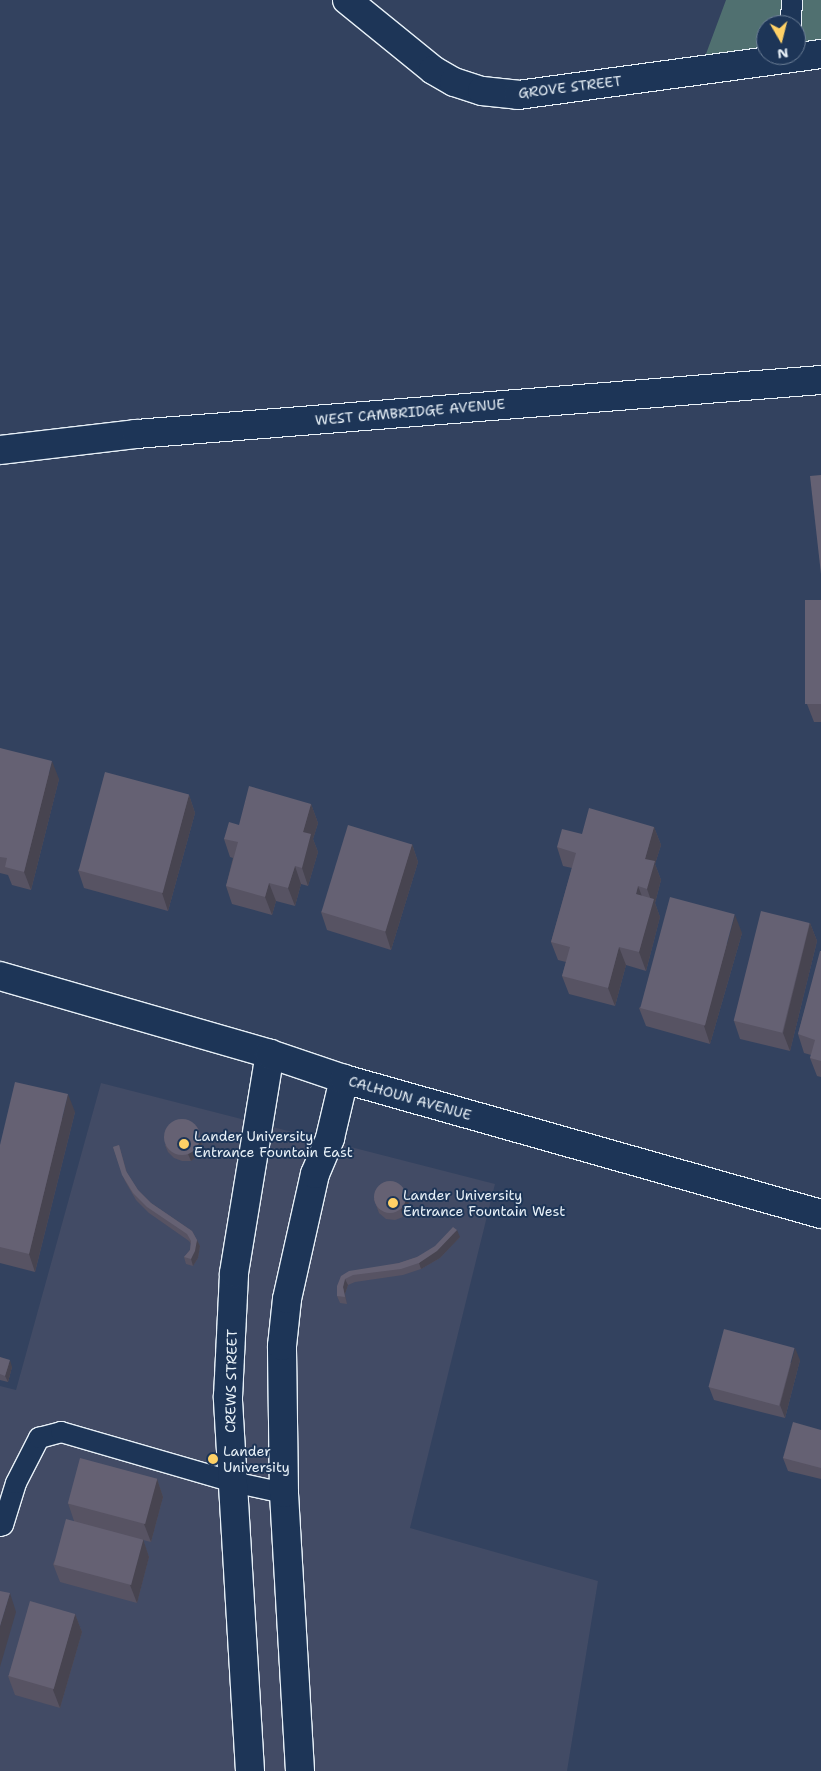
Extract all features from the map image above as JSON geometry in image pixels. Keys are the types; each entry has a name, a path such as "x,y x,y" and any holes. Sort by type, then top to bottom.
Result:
{"street":[{"name":"GROVE STREET","path":"347,0 433,70 454,82 482,91 518,94 756,62"},
{"name":"GROVE STREET","path":"806,55 821,54"},
{"name":"WEST CAMBRIDGE AVENUE","path":"0,450 136,434 821,380"},
{"name":"CALHOUN AVENUE","path":"0,976 270,1054 344,1079 821,1214"},
{"name":"CREWS STREET","path":"250,1771 228,1397 234,1273 270,1054"},
{"path":"300,1771 284,1493 282,1346 287,1299 315,1174 330,1138 344,1079"}],"lane":[{"path":"791,15 792,0"},
{"path":"0,1526 3,1525 16,1483 39,1438 62,1432 233,1482 284,1493"}],"shaded area":[{"name":"Lander University","path":"101,1083 495,1184 410,1528 598,1581 567,1771 0,1771 0,1386 16,1390"}],"green space":[{"path":"726,0 821,0 821,54 806,56 806,15 756,15 756,63 700,70"}],"building":[{"path":"821,475 821,574 810,476"},
{"path":"805,600 821,600 821,704 805,704"},
{"path":"0,748 52,761 24,872 5,867 7,858 0,857"},
{"path":"105,772 189,795 163,893 79,871"},
{"path":"249,786 311,804 303,832 311,834 302,868 295,866 288,888 269,883 265,897 226,886 238,842 224,839 229,822 239,825"},
{"path":"589,808 654,827 645,859 655,861 647,889 638,886 636,894 654,899 639,952 619,947 608,988 562,976 570,947 551,942 576,853 557,847 562,829 582,834"},
{"path":"348,825 412,845 385,932 321,912"},
{"path":"670,897 735,914 705,1025 640,1008"},
{"path":"761,911 810,923 782,1033 734,1021"},
{"path":"820,951 821,1061 810,1058 815,1040 798,1034"},
{"path":"15,1082 68,1094 29,1254 0,1247 0,1145"},
{"name":"Lander University Entrance Fountain East","path":"182,1119 194,1125 200,1137 194,1149 182,1155 170,1149 164,1137 170,1125"},
{"path":"119,1145 126,1171 138,1190 151,1203 192,1231 197,1240 191,1259 184,1257 190,1250 191,1241 187,1234 147,1207 133,1193 122,1175 113,1147"},
{"name":"Lander University Entrance Fountain West","path":"390,1181 396,1182 401,1186 405,1191 405,1203 401,1208 396,1212 390,1213 384,1212 379,1208 375,1203 374,1197 375,1191 379,1186 384,1182"},
{"path":"453,1227 457,1230 437,1251 419,1263 401,1269 353,1275 345,1279 343,1287 345,1297 337,1296 337,1286 341,1276 349,1271 399,1263 417,1257 435,1246"},
{"path":"724,1329 795,1348 779,1406 708,1387"},
{"path":"0,1357 10,1360 5,1376 0,1374"},
{"path":"793,1422 821,1430 821,1468 783,1458"},
{"path":"80,1458 157,1479 145,1524 68,1503"},
{"path":"66,1519 143,1540 131,1585 54,1564"},
{"path":"0,1591 10,1593 0,1626"},
{"path":"30,1601 75,1614 54,1689 9,1676"}],"place":[{"name":"Lander University Entrance Fountain East","path":"184,1144"},
{"name":"Lander University Entrance Fountain West","path":"393,1203"},
{"name":"Lander University","path":"213,1459"}]}
